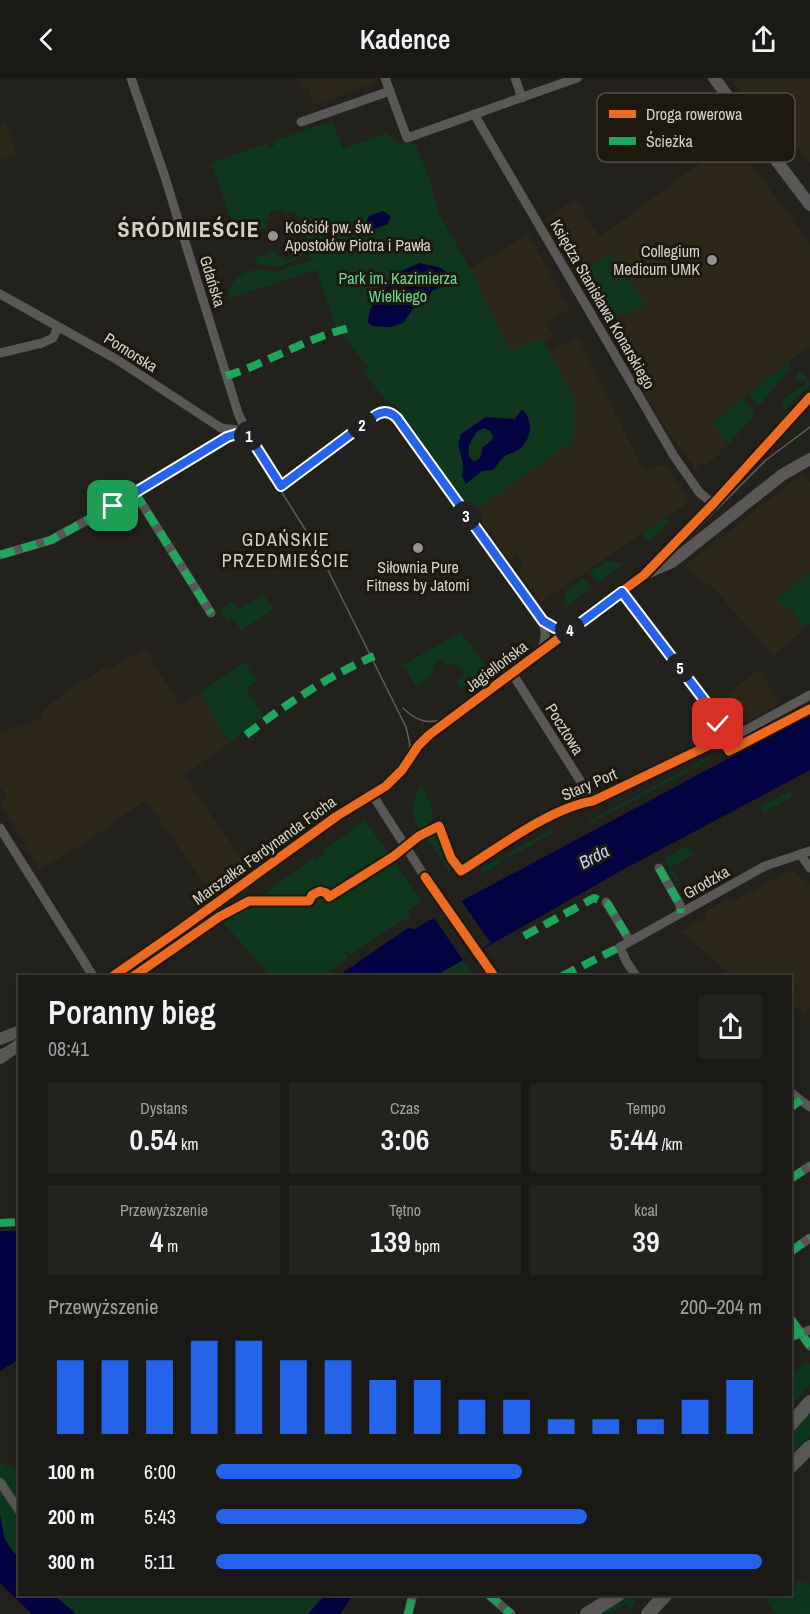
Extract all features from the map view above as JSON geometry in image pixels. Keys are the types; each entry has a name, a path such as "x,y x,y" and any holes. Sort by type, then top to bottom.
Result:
{"main road":[{"path":"792,1423 810,1402"},
{"path":"792,1465 810,1447"},
{"path":"587,1614 616,1596"},
{"path":"648,1614 664,1596"}],"street":[{"name":"Gdańska","path":"131,78 163,171 234,403 246,431 281,486 366,422 382,412 390,414 397,418 543,621"},
{"path":"385,78 407,138 577,78"},
{"path":"515,78 522,98"},
{"path":"714,78 725,93"},
{"path":"301,122 390,91"},
{"name":"Księdza Stanisława Konarskiego","path":"474,114 674,456 699,492 713,504"},
{"path":"777,162 810,205"},
{"name":"Pomorska","path":"0,294 116,359 221,428 246,431"},
{"path":"0,353 42,343 53,338 58,327"},
{"name":"Jagiellońska","path":"424,739 644,575 713,504 810,397"},
{"path":"0,555 46,542 135,493 227,437 246,431"},
{"name":"Jagiellońska","path":"644,575 672,562 782,475 810,459"},
{"path":"135,493 212,612"},
{"path":"622,592 705,701 718,724 722,739"},
{"path":"543,621 555,628 571,630"},
{"path":"541,652 546,642 543,621"},
{"name":"Pocztowa","path":"512,673 593,801"},
{"name":"Stary Port","path":"501,844 576,804 593,801 722,739 735,736 810,695"},
{"name":"Marszałka Ferdynanda Focha","path":"114,975 330,820 396,776 424,739"},
{"path":"372,794 425,877"},
{"path":"0,828 92,975"},
{"name":"Grodzka","path":"635,975 626,962 620,946 757,870 810,851"},
{"path":"800,854 810,868"},
{"path":"659,868 680,905 681,914"},
{"path":"606,902 630,941"},
{"path":"0,1039 18,1032"},
{"path":"0,1058 18,1045"},
{"path":"792,1093 810,1107"},
{"path":"801,1100 810,1094"},
{"path":"792,1178 810,1166"},
{"path":"792,1251 810,1238"},
{"path":"792,1320 806,1332 810,1346"},
{"path":"0,1482 18,1509"},
{"path":"408,1614 412,1596"},
{"path":"490,1596 511,1614"}],"shaded area":[{"path":"298,78 374,78 376,83 314,105 307,87 303,89"},
{"path":"731,78 810,78 810,163 795,145 795,93 741,93"},
{"path":"5,122 17,153 0,160 0,125"},
{"name":"Collegium Medicum UMK","path":"702,162 750,162 810,244 810,345 729,408 713,424 728,445 705,465 703,463 695,468 664,426 548,225 546,217 573,201 577,201 600,237"},
{"path":"528,234 570,309 546,323 553,335 545,343 550,352 578,337 643,469 666,465 689,502 541,602 518,570 524,566 516,555 509,560 474,510 572,443 511,352 470,269"},
{"path":"802,474 810,483 810,572 777,599 789,607 805,628 773,656 711,585 708,582 705,584 685,565"},
{"path":"145,648 180,706 200,694 230,743 183,775 245,863 208,889 146,800 77,848 39,869 0,802 7,797 0,787 0,733 42,718 40,713 67,691 109,665 111,668"},
{"path":"760,669 779,704 731,731 715,703"},
{"path":"792,870 810,885 810,1008 805,1014 792,1006 792,975 732,975 680,931 707,917 705,912 731,897 733,901"}],"green space":[{"name":"Park im. Kazimierza Wielkiego","path":"332,121 343,149 387,133 390,138 394,136 398,144 416,145 440,215 511,352 538,338 543,340 575,400 572,443 474,510 468,510 396,405 388,403 363,372 368,367 335,325 316,270 230,298 228,291 236,278 242,274 256,269 275,272 311,260 307,250 296,260 282,265 268,266 254,261 256,257 265,254 267,256 266,253 276,250 276,256 286,259 286,262 295,256 297,258 296,255 300,248 307,247 305,241 313,226 307,220 297,216 295,211 288,214 280,208 269,212 267,221 264,223 267,223 267,228 258,230 256,228 257,231 248,234 245,232 236,234 211,163 268,143 270,148 275,146 273,141"},
{"path":"611,253 646,305 602,321 576,275"},
{"path":"790,362 789,370 759,406 748,393"},
{"path":"799,371 808,379 810,385 784,409 781,403 787,396 805,385 804,380 794,382"},
{"path":"742,398 754,411 754,415 728,445 713,424"},
{"path":"667,517 669,521 667,524 651,540 645,540 642,533"},
{"path":"607,561 623,564 598,583 590,572"},
{"path":"810,572 810,623 805,628 790,607 785,610 777,599"},
{"path":"583,578 591,588 565,608 566,591"},
{"path":"264,595 274,609 241,631 233,618 227,621 219,610 233,601 238,609"},
{"path":"461,632 487,668 461,688 456,681 464,676 461,667 452,663 448,667 444,661 440,660 434,664 432,674 416,686 403,665"},
{"path":"245,662 256,681 246,689 264,716 230,743 200,694 204,692 202,690"},
{"path":"716,753 717,755 589,824 588,822"},
{"path":"422,785 431,805 433,819 427,829 421,831 415,820 413,808 415,796"},
{"path":"790,791 793,797 764,813 760,807"},
{"path":"364,821 366,822 422,901 408,911 411,916 380,934 351,955 348,951 345,952 348,958 322,975 269,975 223,919 260,897 313,858 315,861 325,853 323,850"},
{"path":"551,830 552,833 534,845 500,860 501,863 483,873 480,868"},
{"path":"433,833 439,834 455,868 449,871 425,836"},
{"path":"688,846 694,855 672,866 671,869 680,880 676,882 665,862 666,858"},
{"path":"463,960 473,975 437,975"},
{"path":"807,1360 810,1365 810,1384 792,1406 792,1376 801,1367 800,1365"},
{"path":"810,1411 810,1435 792,1454 792,1433"},
{"path":"0,1463 18,1470 18,1558 5,1540 0,1516"},
{"path":"799,1580 810,1585 810,1614 776,1614 765,1596 792,1596 792,1584"},
{"path":"55,1596 324,1596 308,1614 76,1614"},
{"path":"630,1596 638,1596 630,1611 628,1611 629,1605 625,1605 609,1614 600,1614"}],"water":[{"path":"383,211 391,216 388,224 374,229 368,226 366,222 369,216"},
{"path":"420,263 443,269 449,281 433,290 425,302 415,306 403,323 391,327 372,326 368,322 370,309 378,300 390,278"},
{"path":"522,409 530,425 529,436 523,446 503,457 493,470 482,471 466,484 462,477 463,463 458,445 461,434 486,417 515,419","holes":["484,428 493,436 492,440 483,447 480,458 474,462 468,451 472,438"]},
{"name":"Brda","path":"810,715 810,770 624,869 437,975 339,975 408,928 415,929 467,898"},
{"path":"0,1231 18,1231 18,1360 0,1371"},
{"path":"0,1516 5,1540 18,1558 18,1596 55,1596 76,1614 32,1614 0,1583"},
{"path":"324,1596 352,1596 340,1614 308,1614"}],"pier":[{"path":"460,899 491,943 463,960 432,915"}],"tram line":[{"path":"128,78 161,174 239,424 318,550 406,727 410,745 408,755"},
{"path":"109,975 335,814 387,782 406,761 422,737 670,553 766,460 810,427"},
{"path":"403,708 412,716 422,720 432,722 444,719"},
{"path":"0,1050 18,1042"}],"marked path":[{"path":"226,376 333,332 349,328"},
{"path":"0,555 51,540 113,506 227,437 246,431"},
{"path":"135,493 211,613"},
{"path":"246,735 307,692 374,656"},
{"path":"659,868 680,905 681,913"},
{"path":"524,936 594,898 608,904 630,941"},
{"path":"564,975 620,947"},
{"path":"792,1107 801,1100"},
{"path":"792,1178 810,1166"},
{"path":"0,1223 18,1222"},
{"path":"792,1251 810,1238"},
{"path":"792,1321 810,1346"},
{"path":"792,1336 810,1330"},
{"path":"408,1614 412,1596"},
{"path":"490,1596 511,1614"}],"cycle path":[{"path":"114,975 337,816 386,786 402,770 418,746 429,735 644,575 713,504 810,397"},
{"path":"135,975 219,917 249,901 309,901 312,895 320,891 329,897 394,856 419,836 439,826 451,858 461,871 525,830 559,812 593,801 722,739 729,751 810,709"},
{"path":"425,877 493,975"}],"place":[{"name":"Kościół pw. św. Apostołów Piotra i Pawła","path":"273,236"},
{"name":"Collegium Medicum UMK","path":"712,260"},
{"name":"Siłownia Pure Fitness by Jatomi","path":"418,548"}],"district":[{"name":"ŚRÓDMIEŚCIE","path":"189,229"},
{"name":"GDAŃSKIE PRZEDMIEŚCIE","path":"286,550"}],"route":[{"path":"113,506 227,437 246,431 281,486 376,415 386,412 397,418 543,621 555,628 571,630 622,592 705,701 718,724"}]}
